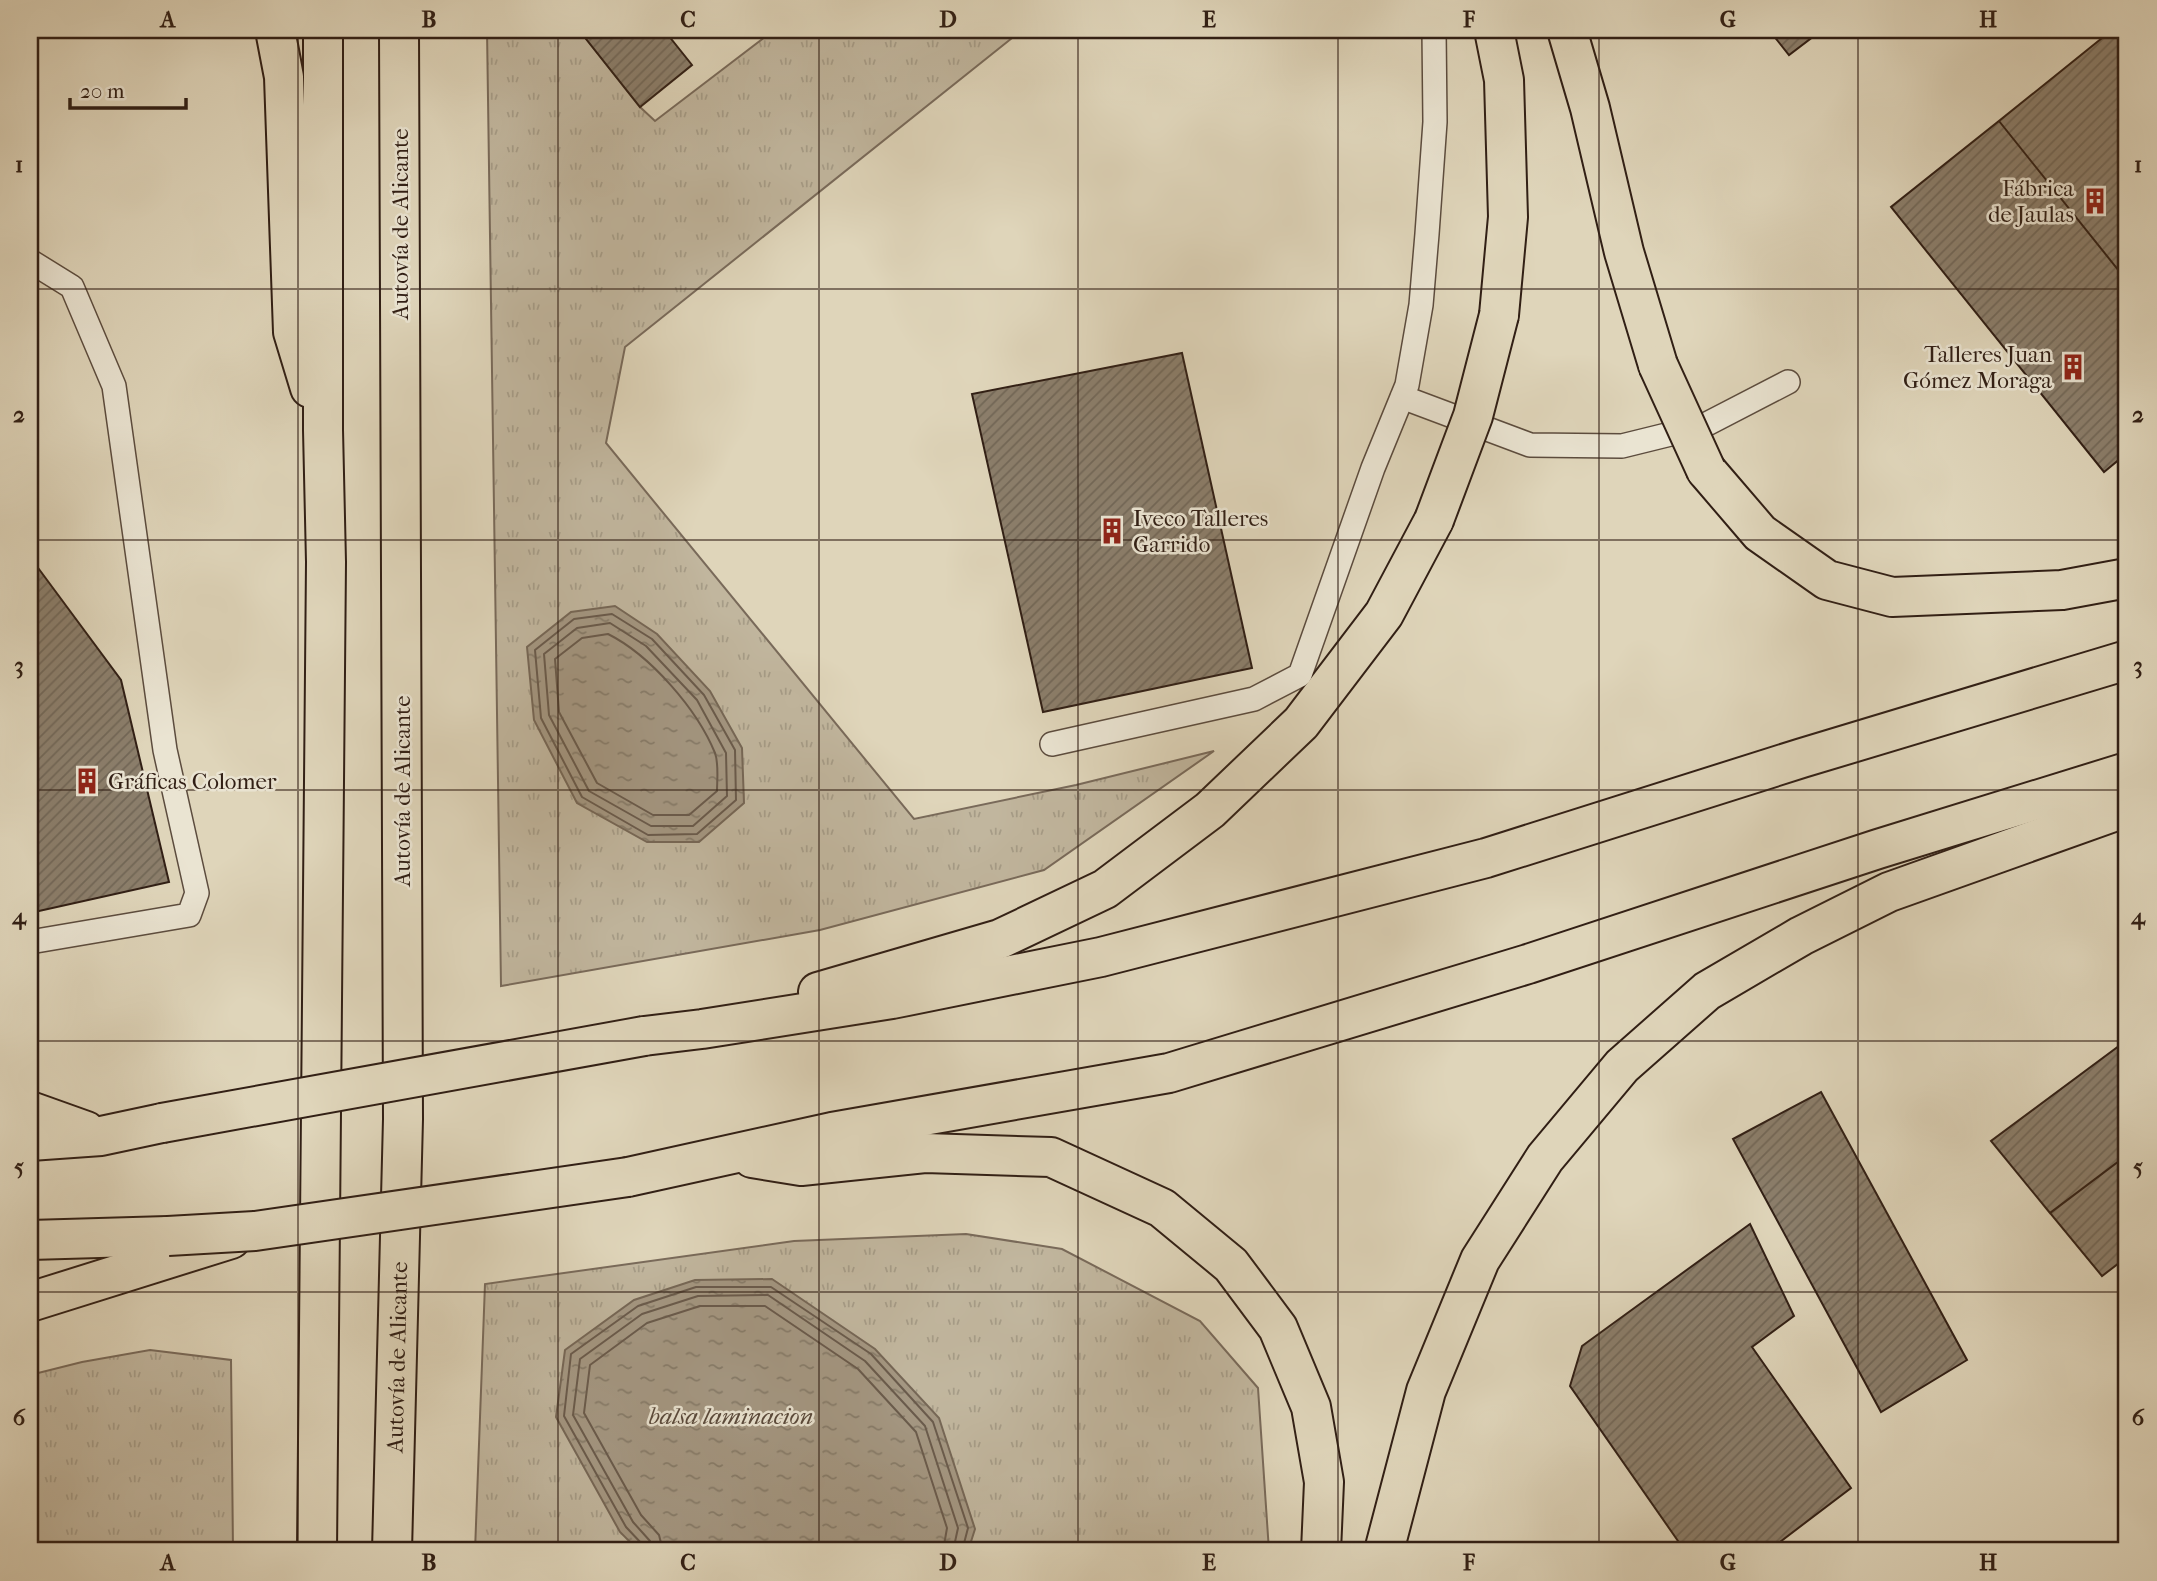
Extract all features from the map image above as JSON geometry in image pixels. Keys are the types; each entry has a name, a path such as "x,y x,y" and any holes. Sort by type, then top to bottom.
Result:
{"highway":[{"path":"275,30 284,77 293,332 323,430"},
{"path":"317,1551 326,562 323,430 323,30"},
{"name":"Autovía de Alicante","path":"392,1551 403,1119 399,30"},
{"path":"702,1029 868,976 1000,939 1105,889 1210,810 1301,723 1384,614 1434,520 1473,416 1499,315 1508,217 1504,80 1494,30"},
{"path":"1567,30 1590,108 1624,252 1658,365 1706,470 1760,533 1827,580 1892,597 2062,590 2127,578"},
{"path":"30,1141 101,1136 644,1036 892,999 1101,957 1486,858 1802,758 2127,660"},
{"path":"30,1240 254,1231 628,1177 832,1132 1169,1073 1528,964 1878,849 2127,772"},
{"path":"1384,1551 1426,1391 1480,1260 1545,1158 1622,1066 1707,990 1801,936 1889,892 2127,807"},
{"path":"30,1111 101,1136"},
{"path":"729,1154 801,1166 925,1153 1051,1157 1162,1208 1231,1265 1278,1328 1311,1408 1324,1482 1321,1551"},
{"path":"30,1302 254,1231"}],"lane":[{"path":"1052,744 1254,699 1300,675 1373,468 1407,385 1420,305 1427,234 1435,122 1434,30"},
{"path":"30,261 72,287 114,386 165,750 197,892 189,915 30,942"},
{"path":"1402,397 1530,446 1622,446 1703,426 1788,382"}],"green space":[{"path":"487,30 579,30 640,107 655,121 774,30 1022,30 625,347 606,443 914,819 1076,785 1214,751 1044,870 820,930 501,986"},
{"path":"966,1234 1062,1249 1200,1321 1258,1388 1269,1551 475,1551 485,1284 794,1241"},
{"path":"150,1350 231,1360 233,1551 30,1551 30,1375 82,1362"}],"water":[{"path":"615,606 657,634 710,691 742,748 744,803 699,842 647,842 577,803 534,720 527,647 571,612"},
{"name":"balsa laminacion","path":"772,1279 875,1349 939,1418 975,1529 968,1551 639,1551 620,1532 556,1417 565,1350 634,1300 695,1280"}],"building":[{"path":"579,30 664,30 692,65 640,107"},
{"path":"1769,30 1822,30 1789,55"},
{"name":"Fábrica de Jaulas","path":"2112,30 2127,30 2127,281 1999,121"},
{"name":"Talleres Juan Gómez Moraga","path":"1999,121 2127,281 2127,453 2104,472 1891,207"},
{"name":"Iveco Talleres Garrido","path":"1182,353 1252,668 1043,712 972,394"},
{"name":"Gráficas Colomer","path":"30,557 121,680 169,882 30,913 30,675 34,674 30,668"},
{"path":"2127,1040 2127,1155 2050,1213 1991,1141"},
{"path":"1821,1092 1967,1360 1881,1412 1733,1139"},
{"path":"2127,1155 2127,1257 2102,1276 2050,1213"},
{"path":"1750,1224 1794,1316 1752,1347 1851,1488 1768,1551 1685,1551 1570,1386 1582,1346"}],"place":[{"name":"Fábrica de Jaulas","path":"2095,201"},
{"name":"Talleres Juan Gómez Moraga","path":"2073,367"},
{"name":"Iveco Talleres Garrido","path":"1112,531"},
{"name":"Gráficas Colomer","path":"87,781"}]}
